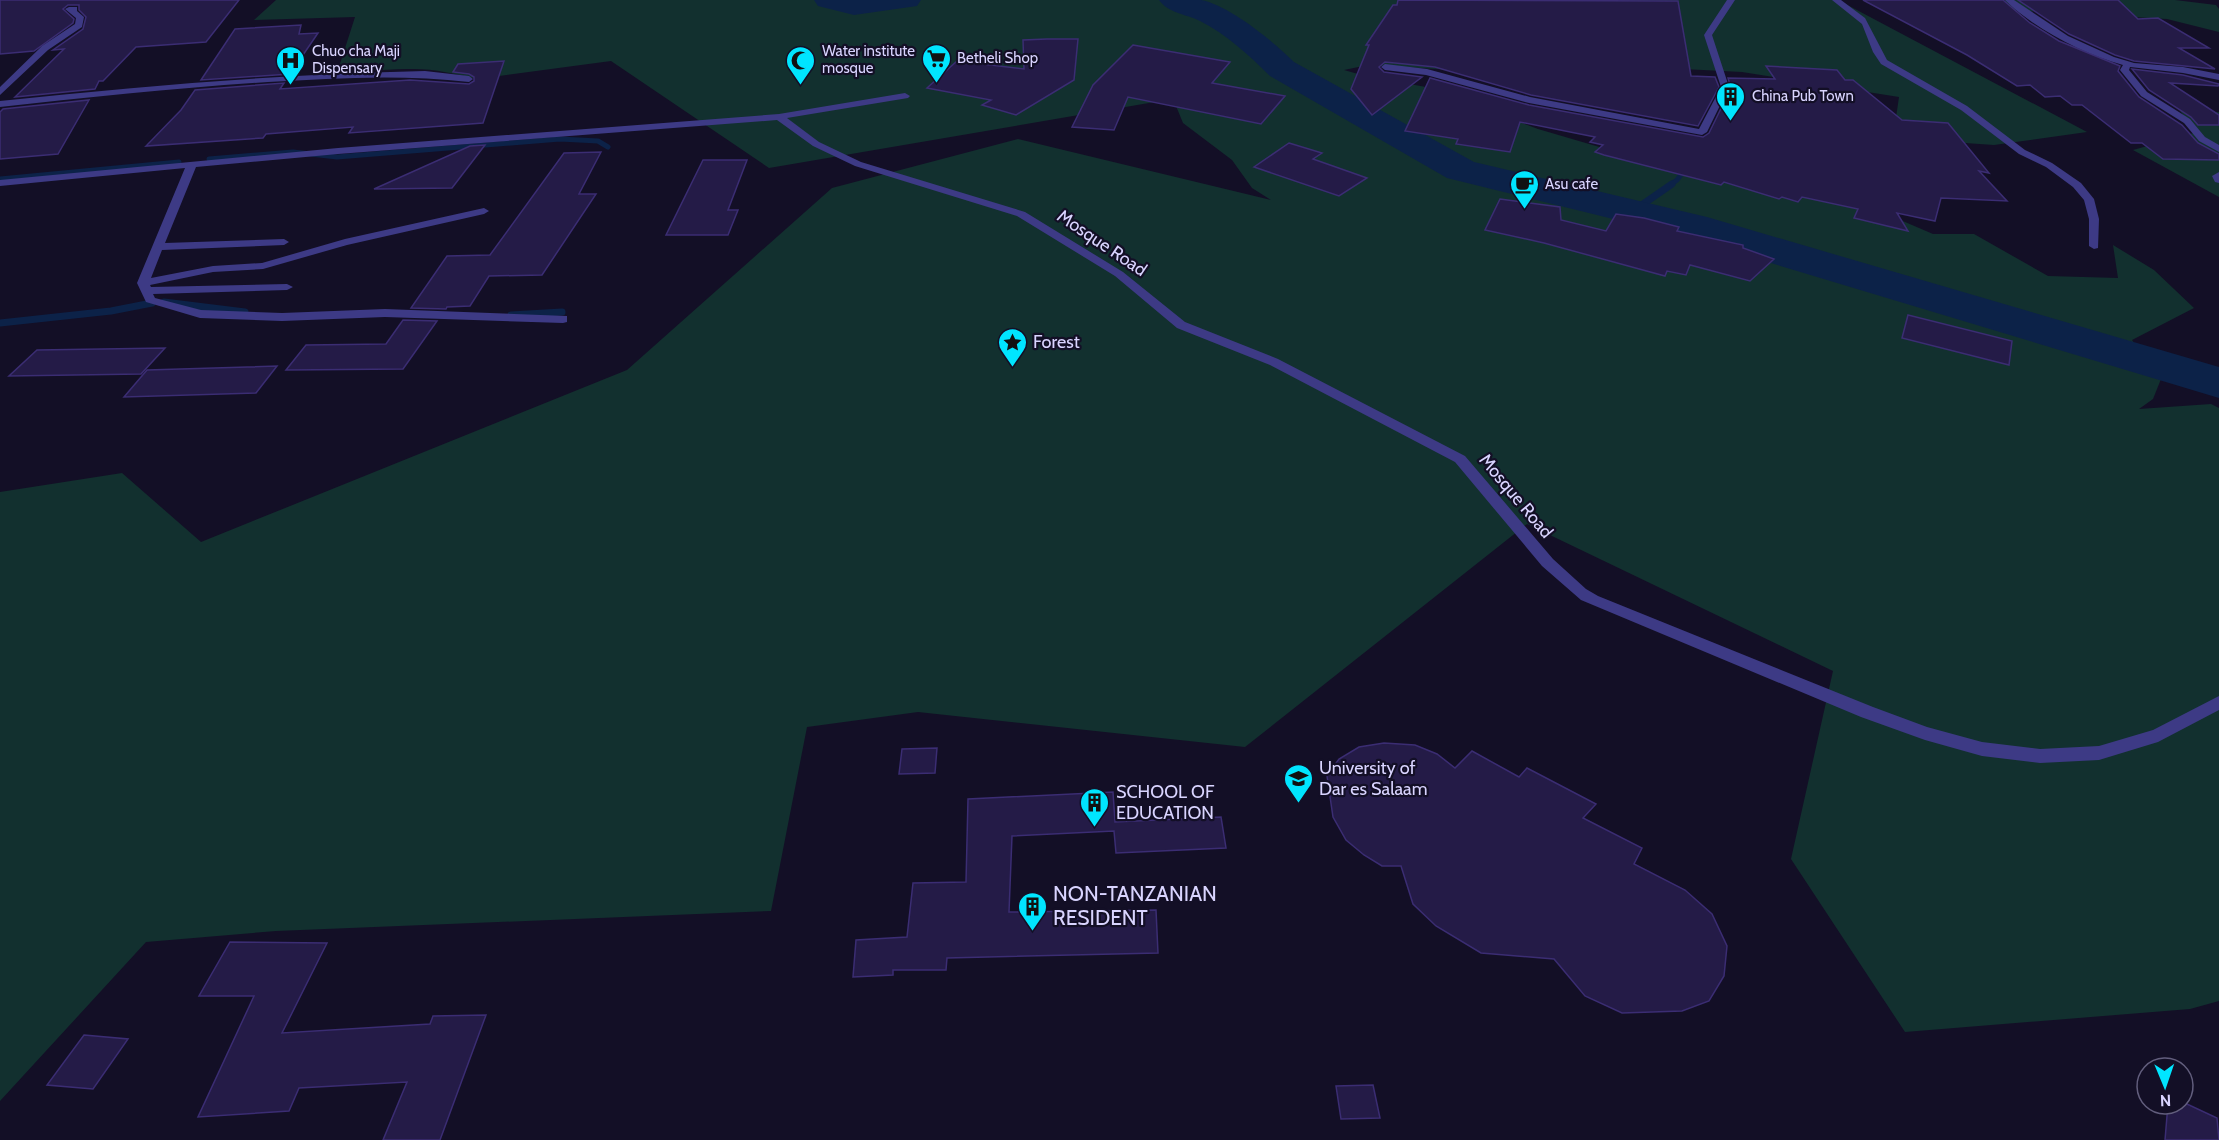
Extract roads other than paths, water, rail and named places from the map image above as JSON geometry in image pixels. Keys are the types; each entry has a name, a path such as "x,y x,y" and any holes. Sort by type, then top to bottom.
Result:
{"street":[{"path":"1385,67 1427,72 1529,99 1702,132 1725,87 1708,35 1731,0"},
{"path":"1836,0 1864,21 1870,30 1876,52 1884,62 1964,108 2022,152 2049,165 2077,185 2089,199 2094,219 2094,246"},
{"path":"2009,0 2041,24 2082,46 2128,64 2183,70 2219,77"},
{"path":"0,92 45,48 79,25 80,17 69,9 74,9"},
{"path":"2128,64 2124,70 2137,82 2144,94 2187,121 2202,139 2219,149"},
{"path":"0,104 170,87 326,76 425,74 469,79"},
{"path":"0,183 338,151 779,117 905,96"},
{"name":"Mosque Road","path":"779,117 816,144 858,164 1021,214 1119,274 1181,326 1274,362 1460,459 1483,482 1550,568 1583,595 1738,659 1943,741 2011,755 2052,758 2108,752 2152,738 2201,714 2219,702"},
{"path":"192,164 157,247 145,287 150,300 200,314 282,317 385,313 563,319"},
{"path":"2219,175 2217,176 2219,180"},
{"path":"145,287 213,270 263,266 345,242 484,211"},
{"path":"157,247 284,242"},
{"path":"145,287 287,287"}],"waterway":[{"path":"829,0 854,6 906,0"},
{"path":"1174,0 1212,15 1263,50 1282,69 1461,170 1692,226 2219,383"},
{"path":"209,159 293,152 337,157 560,139 598,141 608,147"},
{"path":"0,179 179,162"},
{"path":"1670,185 1677,180 1688,165"},
{"path":"1633,211 1672,184"},
{"path":"164,302 245,312"},
{"path":"0,323 111,311 152,303"},
{"path":"511,315 562,312"}],"place":[{"name":"Betheli Shop","path":"936,84"},
{"name":"Chuo cha Maji Dispensary","path":"291,86"},
{"name":"Water institute mosque","path":"801,86"},
{"name":"China Pub Town","path":"1731,122"},
{"name":"Asu cafe","path":"1524,210"},
{"name":"Forest","path":"1012,368"},
{"name":"University of Dar es Salaam","path":"1298,804"},
{"name":"SCHOOL OF EDUCATION","path":"1095,828"},
{"name":"NON-TANZANIAN RESIDENT","path":"1032,932"}]}
